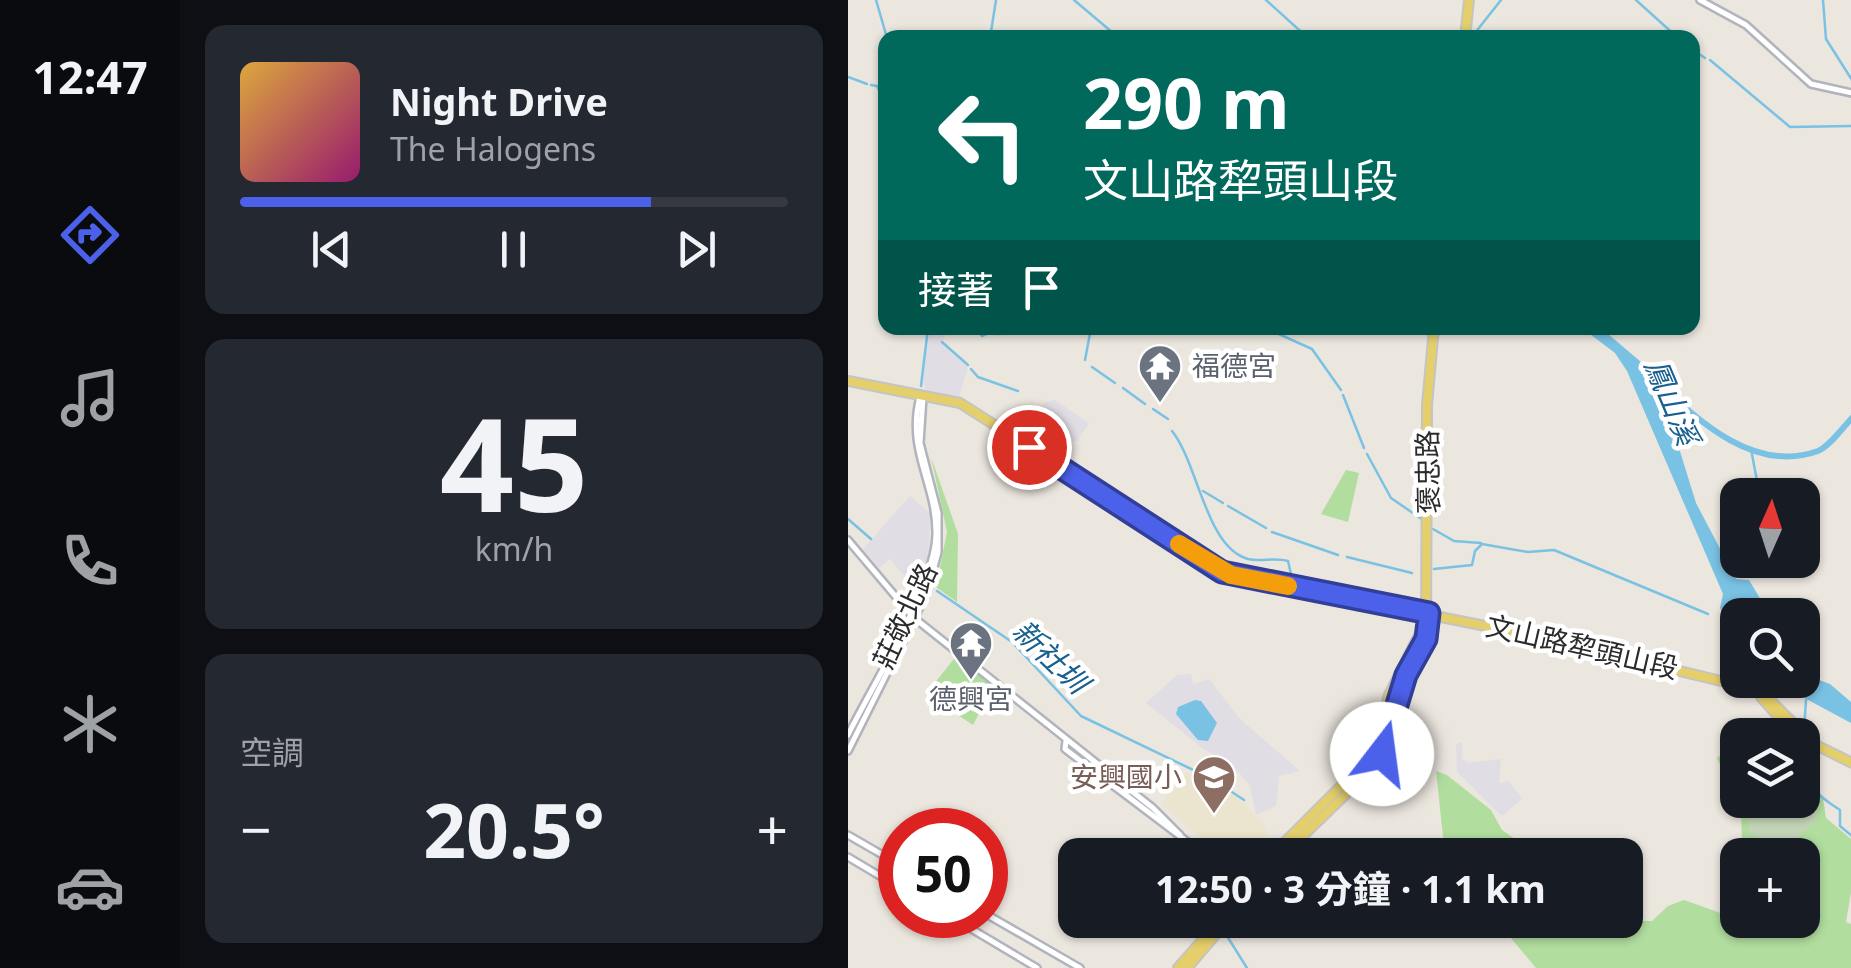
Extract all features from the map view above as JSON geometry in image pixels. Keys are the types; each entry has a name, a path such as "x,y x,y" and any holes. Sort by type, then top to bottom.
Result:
{"main road":[{"path":"1466,30 1469,0"},
{"name":"褒忠路","path":"1382,741 1400,671 1428,615 1427,405 1433,335"},
{"name":"文山路犂頭山段","path":"848,384 958,407 1220,576 1428,615 1739,689 1763,698 1782,718"},
{"path":"1290,838 1363,767 1382,741"},
{"path":"1301,838 1377,764 1382,741"},
{"name":"文山路犂頭山段","path":"1820,747 1852,766"},
{"path":"1820,750 1852,766"},
{"path":"1178,968 1204,938"},
{"path":"1187,968 1213,938"}],"street":[{"path":"1700,0 1746,25 1811,84 1852,93"},
{"name":"莊敬北路","path":"848,735 911,614 927,592 941,537 920,443 921,398"},
{"path":"848,540 911,614 1066,741 1064,749 1184,838"},
{"name":"莊敬北路","path":"848,751 911,614"},
{"path":"848,835 878,852"},
{"path":"848,858 878,875"},
{"path":"1008,927 1080,968"},
{"path":"987,938 1037,968"}],"shaded area":[{"path":"928,335 945,335 942,343 968,367 959,398 927,390 923,384"},
{"path":"1055,400 1089,423 1077,441 1044,442 1038,448 1028,442 1036,430 1030,426 1045,402"},
{"path":"910,496 930,513 929,551 923,577 914,570 905,577 890,559 879,568 863,549"},
{"path":"1191,674 1193,684 1209,679 1240,719 1300,771 1279,776 1276,806 1256,815 1250,786 1231,763 1205,750 1146,703 1177,675"},
{"path":"1462,742 1462,759 1468,763 1501,759 1499,783 1509,781 1522,799 1502,816 1457,772 1456,744"},
{"name":"安興國小","path":"1186,772 1238,798 1265,825 1268,838 1201,838 1161,804"}],"green space":[{"path":"931,457 958,534 957,602 936,587 947,532"},
{"path":"1346,470 1359,473 1348,522 1321,514"},
{"path":"957,655 994,685 973,725 926,694"},
{"path":"1436,771 1447,775 1491,810 1502,830 1514,838 1443,838"},
{"path":"1820,795 1823,798 1826,818 1851,839 1851,892 1846,922 1851,924 1851,968 1536,968 1511,938 1643,938 1643,921 1652,921 1668,906 1684,900 1720,913 1720,938 1820,938 1820,838 1742,838 1741,818 1820,818"},
{"path":"1748,818 1817,818 1798,838 1758,838 1749,833"}],"water":[{"name":"鳳山溪","path":"1591,335 1609,335 1641,362 1666,406 1696,503 1720,549 1720,578 1749,580 1760,598 1722,598 1627,371 1615,353"},
{"path":"1820,680 1830,684 1851,702 1851,723 1804,698 1820,698"},
{"path":"1201,701 1217,723 1208,741 1198,740 1176,714 1178,707"}],"waterway":[{"path":"876,0 885,30"},
{"path":"991,30 996,0"},
{"path":"1074,0 1110,30"},
{"path":"1266,0 1299,30"},
{"path":"1477,30 1501,0"},
{"path":"1636,0 1669,30"},
{"path":"1823,0 1826,39 1852,80"},
{"path":"1700,55 1705,58"},
{"path":"1710,60 1790,127 1852,126"},
{"path":"848,77 867,84"},
{"path":"871,85 878,88"},
{"path":"921,386 927,335"},
{"path":"1085,360 1090,335"},
{"path":"1281,335 1312,349 1341,390"},
{"path":"942,342 968,365"},
{"path":"1092,367 1115,383"},
{"path":"1642,368 1721,435 1768,455 1818,451 1852,418"},
{"path":"971,369 978,377 1018,391"},
{"path":"1123,388 1145,404"},
{"path":"1343,395 1364,448"},
{"path":"1153,409 1168,419"},
{"path":"1172,431 1222,539 1248,559 1288,561 1293,583"},
{"path":"1751,449 1756,478"},
{"path":"1367,454 1391,498 1423,520"},
{"path":"1203,491 1223,503"},
{"path":"1228,506 1266,528"},
{"name":"新社圳","path":"848,519 871,539"},
{"path":"1433,529 1454,541 1481,543"},
{"path":"1272,532 1338,555"},
{"path":"1434,569 1472,565 1475,551 1482,544 1528,552 1554,550 1708,614"},
{"path":"1347,557 1412,573"},
{"name":"新社圳","path":"937,591 1012,642 1081,716 1212,779 1244,800"},
{"path":"1805,718 1806,700"},
{"path":"1820,795 1840,810 1840,826 1852,836"},
{"name":"新社圳","path":"1138,801 1156,814"},
{"name":"新社圳","path":"1228,938 1247,968"}],"slow traffic":[{"path":"1179,544 1231,575 1288,586"}],"place":[{"name":"福德宮","path":"1160,404"},
{"name":"德興宮","path":"971,681"},
{"name":"安興國小","path":"1214,815"}],"route":[{"path":"1029,447 1222,572 1429,613 1430,628 1397,698 1382,754"}]}
